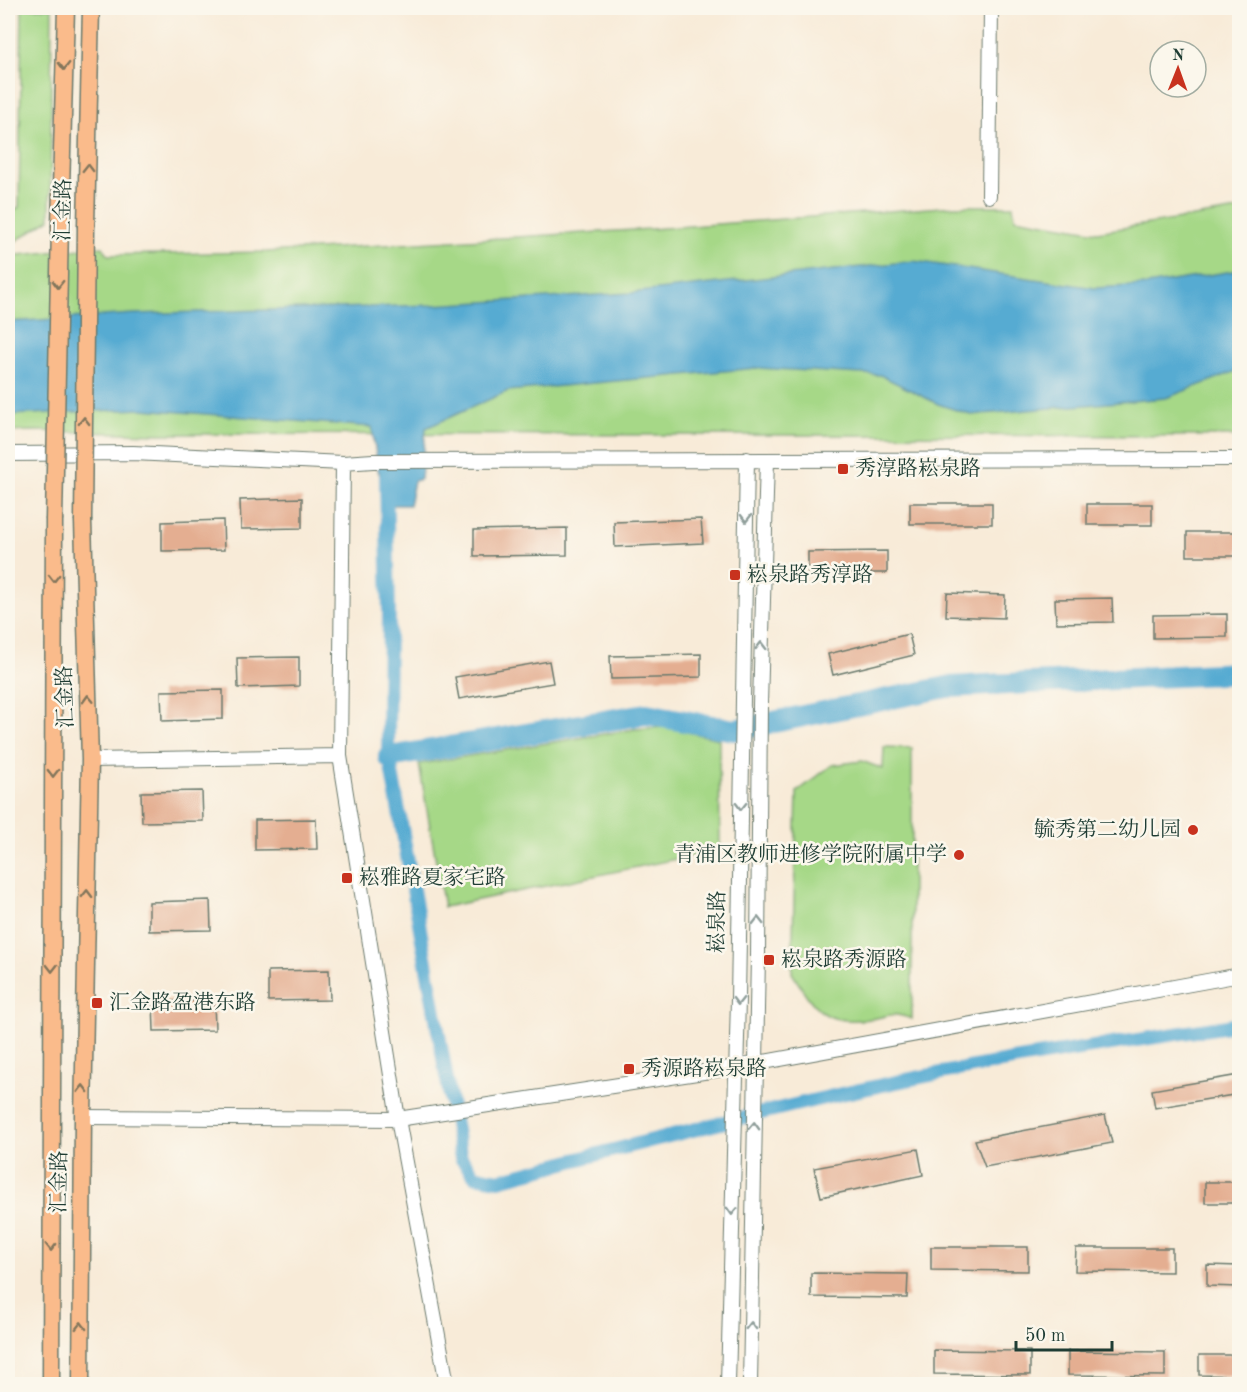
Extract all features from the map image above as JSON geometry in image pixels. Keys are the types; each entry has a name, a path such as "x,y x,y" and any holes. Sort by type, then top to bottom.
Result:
{"main road":[{"name":"汇金路","path":"51,1384 54,520 66,8"},
{"name":"汇金路","path":"81,1384 83,1117 90,760 83,521 91,8"}],"street":[{"path":"989,196 991,8"},
{"path":"8,454 133,453 343,463 747,459 1239,459"},
{"name":"崧泉路","path":"728,1384 747,459"},
{"name":"崧泉路","path":"750,1384 759,744 767,460"},
{"path":"343,463 340,756 398,1119 447,1384"},
{"path":"90,760 340,756"},
{"path":"83,1117 398,1119 756,1064 1239,975"}],"green space":[{"path":"22,8 52,8 50,219 8,246 8,214 19,207"},
{"path":"955,206 1013,206 1015,218 1097,232 1239,210 1239,436 8,432 8,256 103,247 108,255 267,252 651,229"},
{"path":"665,727 719,739 720,850 444,907 419,764 635,729"},
{"path":"884,747 912,748 912,1019 891,1015 870,1019 842,1020 822,1012 807,997 792,973 797,792 832,765 862,761 883,769"}],"water":[{"path":"914,261 1095,288 1147,285 1240,270 1239,370 1166,398 971,415 938,404 880,375 757,368 508,391 426,428 421,479 414,481 409,505 391,505 378,470 372,427 142,409 8,415 8,322 134,314 433,305 631,293"}],"building":[{"path":"302,498 302,528 241,529 240,500"},
{"path":"910,503 992,503 992,524 910,524"},
{"path":"1087,504 1152,504 1152,525 1087,525"},
{"path":"701,519 703,543 615,547 614,522"},
{"path":"223,520 224,550 162,551 162,522"},
{"path":"567,528 567,555 474,556 474,530"},
{"path":"1187,532 1239,532 1239,556 1187,556"},
{"path":"887,551 887,573 808,573 808,552"},
{"path":"947,593 1005,595 1004,618 946,616"},
{"path":"1112,598 1113,622 1056,623 1055,599"},
{"path":"1227,614 1227,637 1153,638 1153,615"},
{"path":"909,634 914,655 833,675 828,654"},
{"path":"701,654 701,677 611,679 610,656"},
{"path":"299,657 299,686 238,688 237,658"},
{"path":"549,661 553,683 459,699 455,677"},
{"path":"223,690 223,719 162,721 161,691"},
{"path":"202,791 203,821 142,822 141,792"},
{"path":"316,819 317,849 255,850 255,820"},
{"path":"210,900 211,930 149,931 149,902"},
{"path":"329,970 330,1000 268,1001 268,971"},
{"path":"214,1000 215,1030 154,1031 153,1002"},
{"path":"1239,1075 1239,1094 1155,1108 1152,1090"},
{"path":"1105,1115 1112,1143 985,1167 975,1140"},
{"path":"918,1149 923,1175 821,1197 814,1168"},
{"path":"1205,1182 1239,1182 1239,1203 1205,1203"},
{"path":"931,1247 1028,1247 1028,1271 931,1270"},
{"path":"1076,1248 1172,1248 1172,1272 1075,1271"},
{"path":"1207,1265 1239,1266 1239,1287 1207,1286"},
{"path":"811,1273 908,1274 907,1298 811,1297"},
{"path":"934,1350 1030,1351 1030,1375 934,1374"},
{"path":"1068,1351 1165,1352 1165,1376 1068,1375"},
{"path":"1199,1355 1239,1355 1239,1376 1199,1375"}],"waterway":[{"path":"386,476 389,612 388,750 461,1158 475,1176 499,1180 727,1121 911,1079 1240,1024"},
{"path":"389,757 646,714 734,730 947,687 1240,673"}],"place":[{"name":"秀淳路崧泉路","path":"843,469"},
{"name":"崧泉路秀淳路","path":"735,575"},
{"name":"毓秀第二幼儿园","path":"1193,830"},
{"name":"青浦区教师进修学院附属中学","path":"959,855"},
{"name":"崧雅路夏家宅路","path":"347,878"},
{"name":"崧泉路秀源路","path":"769,960"},
{"name":"汇金路盈港东路","path":"97,1003"},
{"name":"秀源路崧泉路","path":"629,1069"}]}
